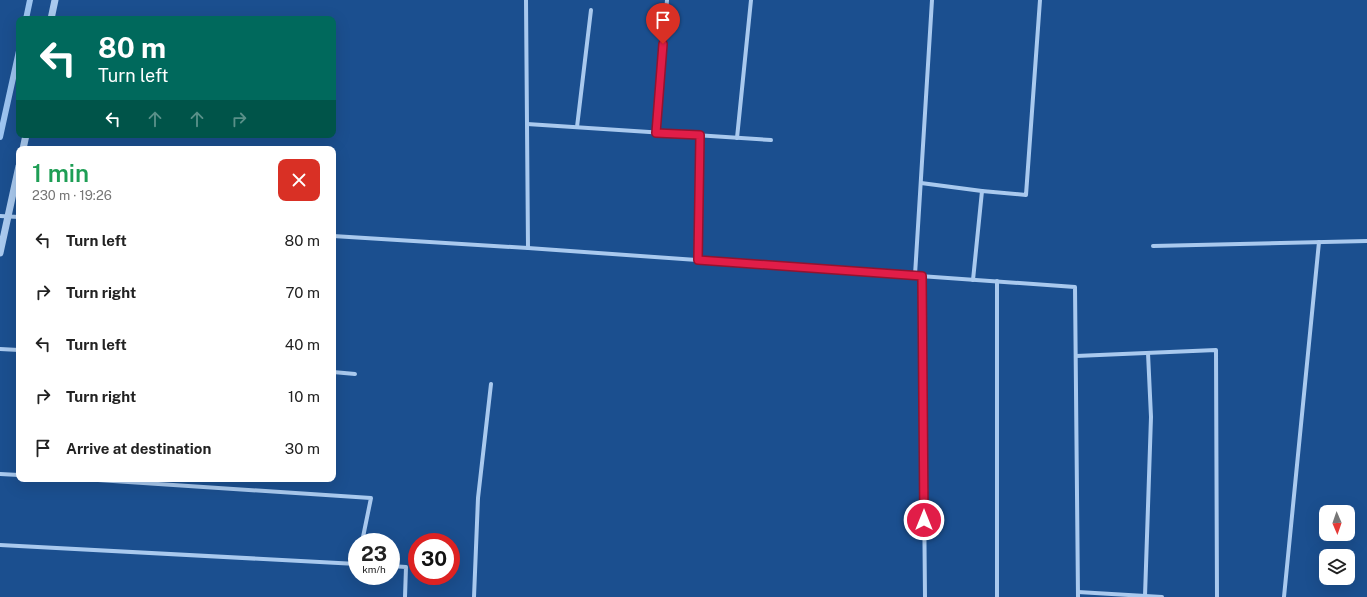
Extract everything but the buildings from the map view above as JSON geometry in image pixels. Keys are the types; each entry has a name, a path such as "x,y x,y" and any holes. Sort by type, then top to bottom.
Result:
{"street":[{"path":"52,16 55,0"},
{"path":"526,0 528,248"},
{"path":"656,133 667,0"},
{"path":"737,138 751,0"},
{"path":"915,275 932,0"},
{"path":"921,183 1026,195 1040,0"},
{"path":"577,127 591,10"},
{"path":"527,124 771,140"},
{"path":"698,260 700,135"},
{"path":"0,253 16,180"},
{"path":"973,280 982,191"},
{"path":"0,216 16,217"},
{"path":"336,236 528,248 1075,287 1078,597"},
{"path":"1154,246 1367,241"},
{"path":"1284,597 1319,242"},
{"path":"922,276 924,597"},
{"path":"997,281 998,597"},
{"path":"0,348 16,350"},
{"path":"1076,356 1216,350 1217,597"},
{"path":"1145,596 1151,417 1148,353"},
{"path":"336,372 355,374"},
{"path":"474,597 478,498 491,384"},
{"path":"0,474 16,475"},
{"path":"128,482 371,498 364,533"},
{"path":"0,545 348,564"},
{"path":"400,567 406,567 405,597"},
{"path":"1078,592 1162,597"}],"waterway":[{"path":"27,16 30,0"},
{"path":"0,137 16,65"}],"route":[{"path":"663,44 656,133 700,135 698,260 922,276 924,520"}]}
